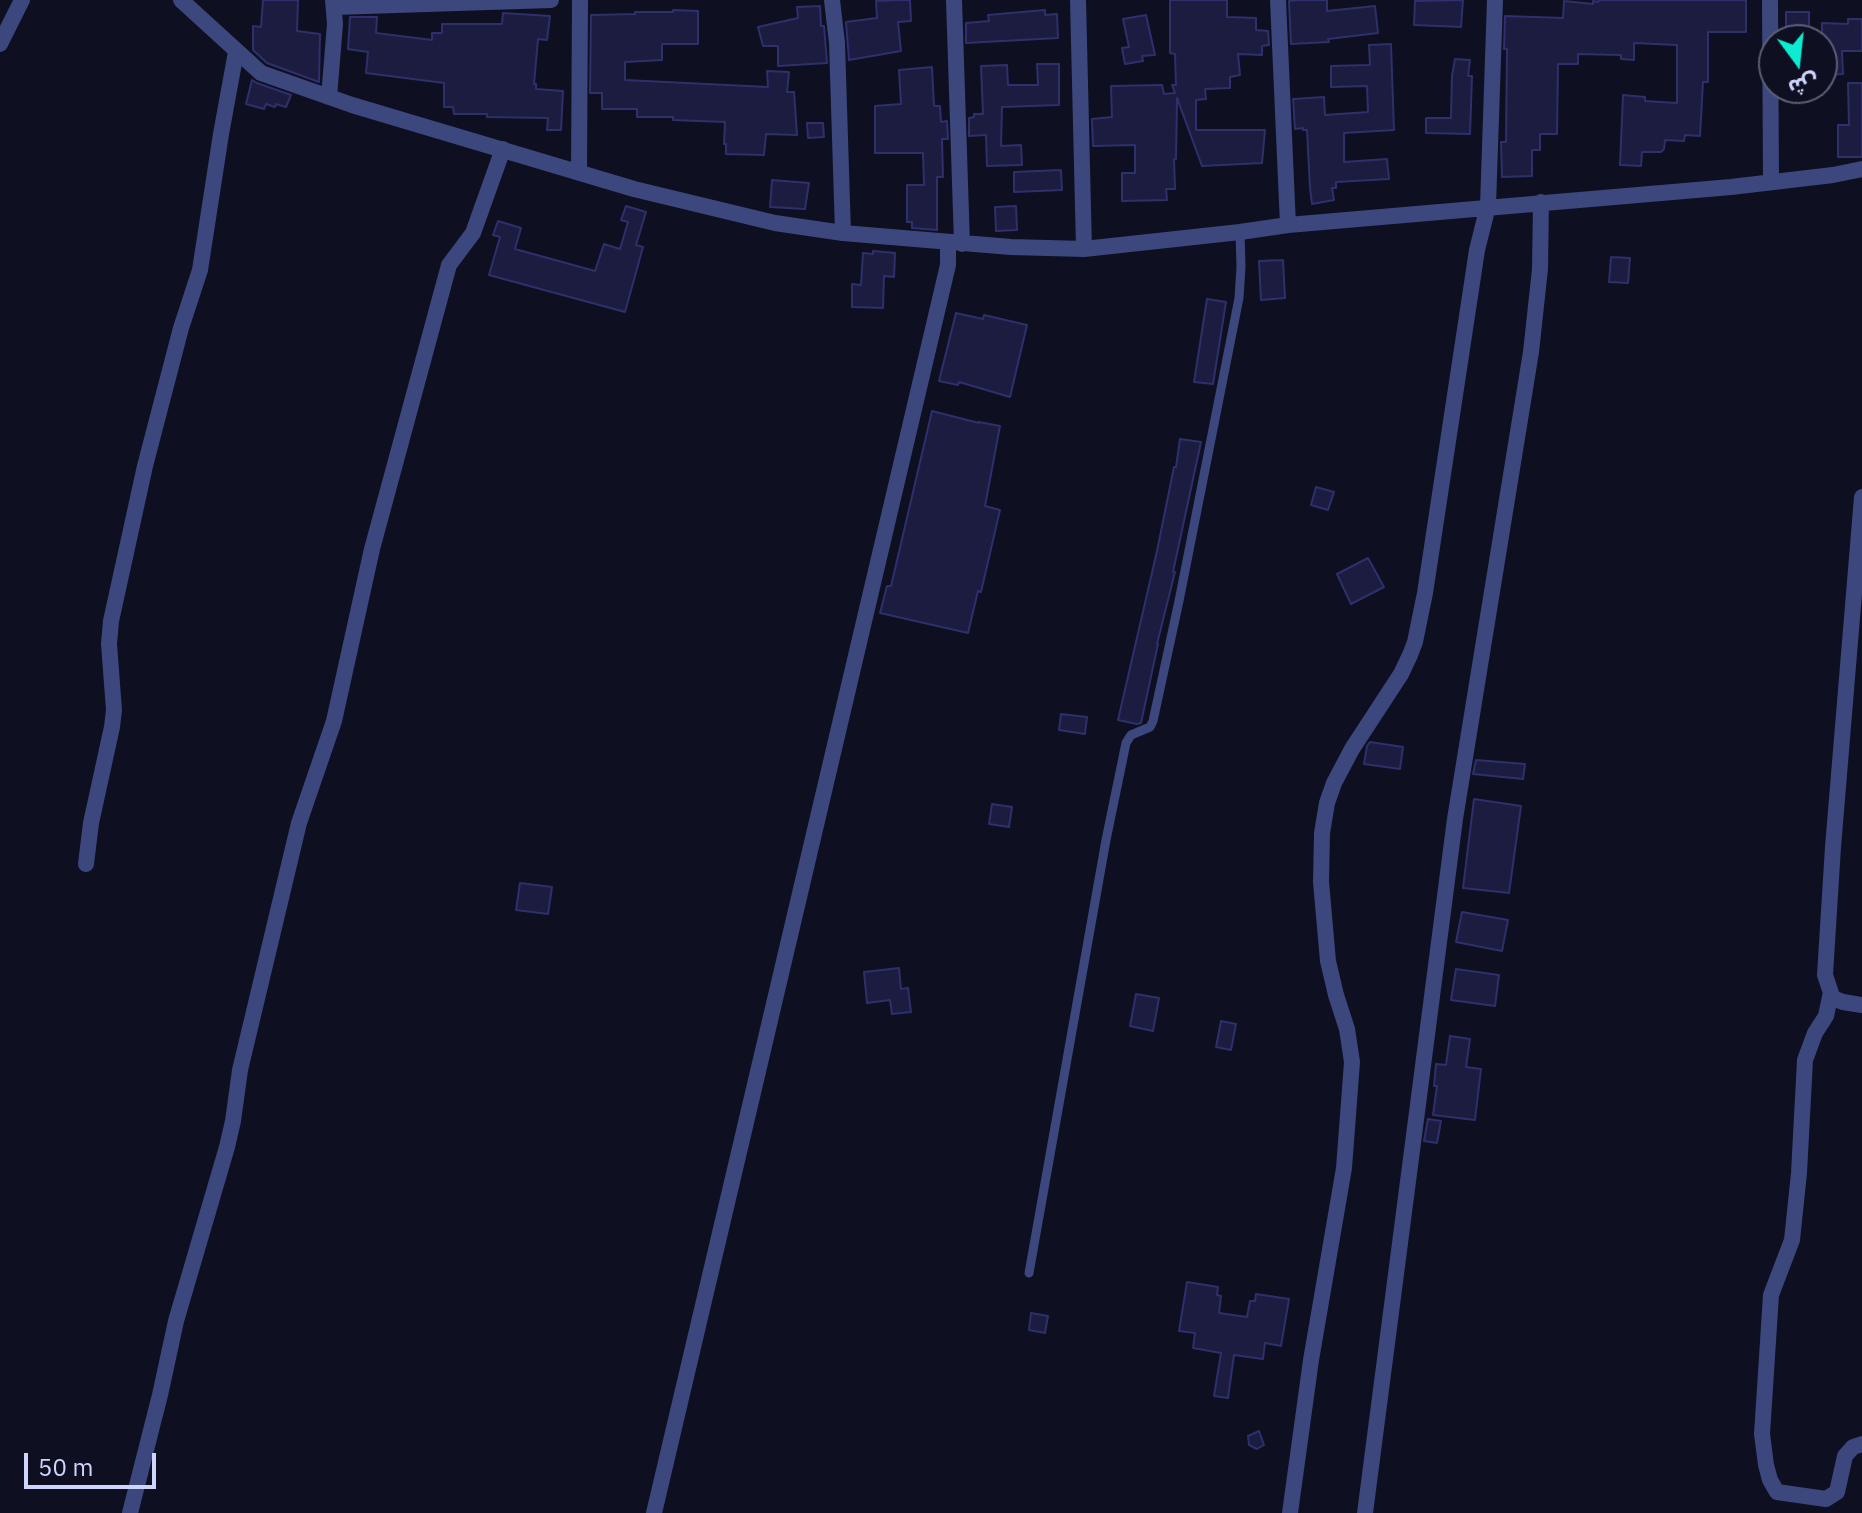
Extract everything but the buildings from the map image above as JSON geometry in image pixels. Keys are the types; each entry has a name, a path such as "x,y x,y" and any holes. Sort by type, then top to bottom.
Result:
{"street":[{"path":"0,44 22,0"},
{"path":"181,0 261,73 329,97 634,189 775,223 843,233 1011,247 1084,249 1288,225 1771,182 1862,169"},
{"path":"329,97 334,3 551,0"},
{"path":"579,173 580,0"},
{"path":"832,0 837,43 843,233"},
{"path":"654,1513 955,243 954,0"},
{"path":"1078,0 1084,249"},
{"path":"1278,0 1288,225"},
{"path":"1290,1513 1311,1360 1344,1168 1352,1062 1347,1029 1328,961 1321,882 1322,833 1334,783 1352,749 1401,674 1415,642 1477,250 1488,206 1495,0"},
{"path":"1770,0 1771,182"},
{"path":"86,864 91,823 114,710 109,644 111,621 145,466 181,328 200,270 236,52"},
{"path":"130,1513 176,1321 233,1121 240,1070 295,839 334,721 372,549 449,265 473,233 503,149"},
{"path":"1365,1513 1455,819 1531,352 1540,269 1541,202"},
{"path":"1862,497 1833,847 1825,975 1831,993 1826,1016 1815,1033 1805,1060 1792,1240 1771,1295 1762,1434 1766,1465 1777,1492 1826,1499 1837,1492 1845,1456 1853,1447 1862,1444"},
{"path":"1830,997 1862,1005"}],"lane":[{"path":"1029,1273 1126,743 1131,735 1150,727 1153,721 1179,601 1239,298 1240,232"}]}
